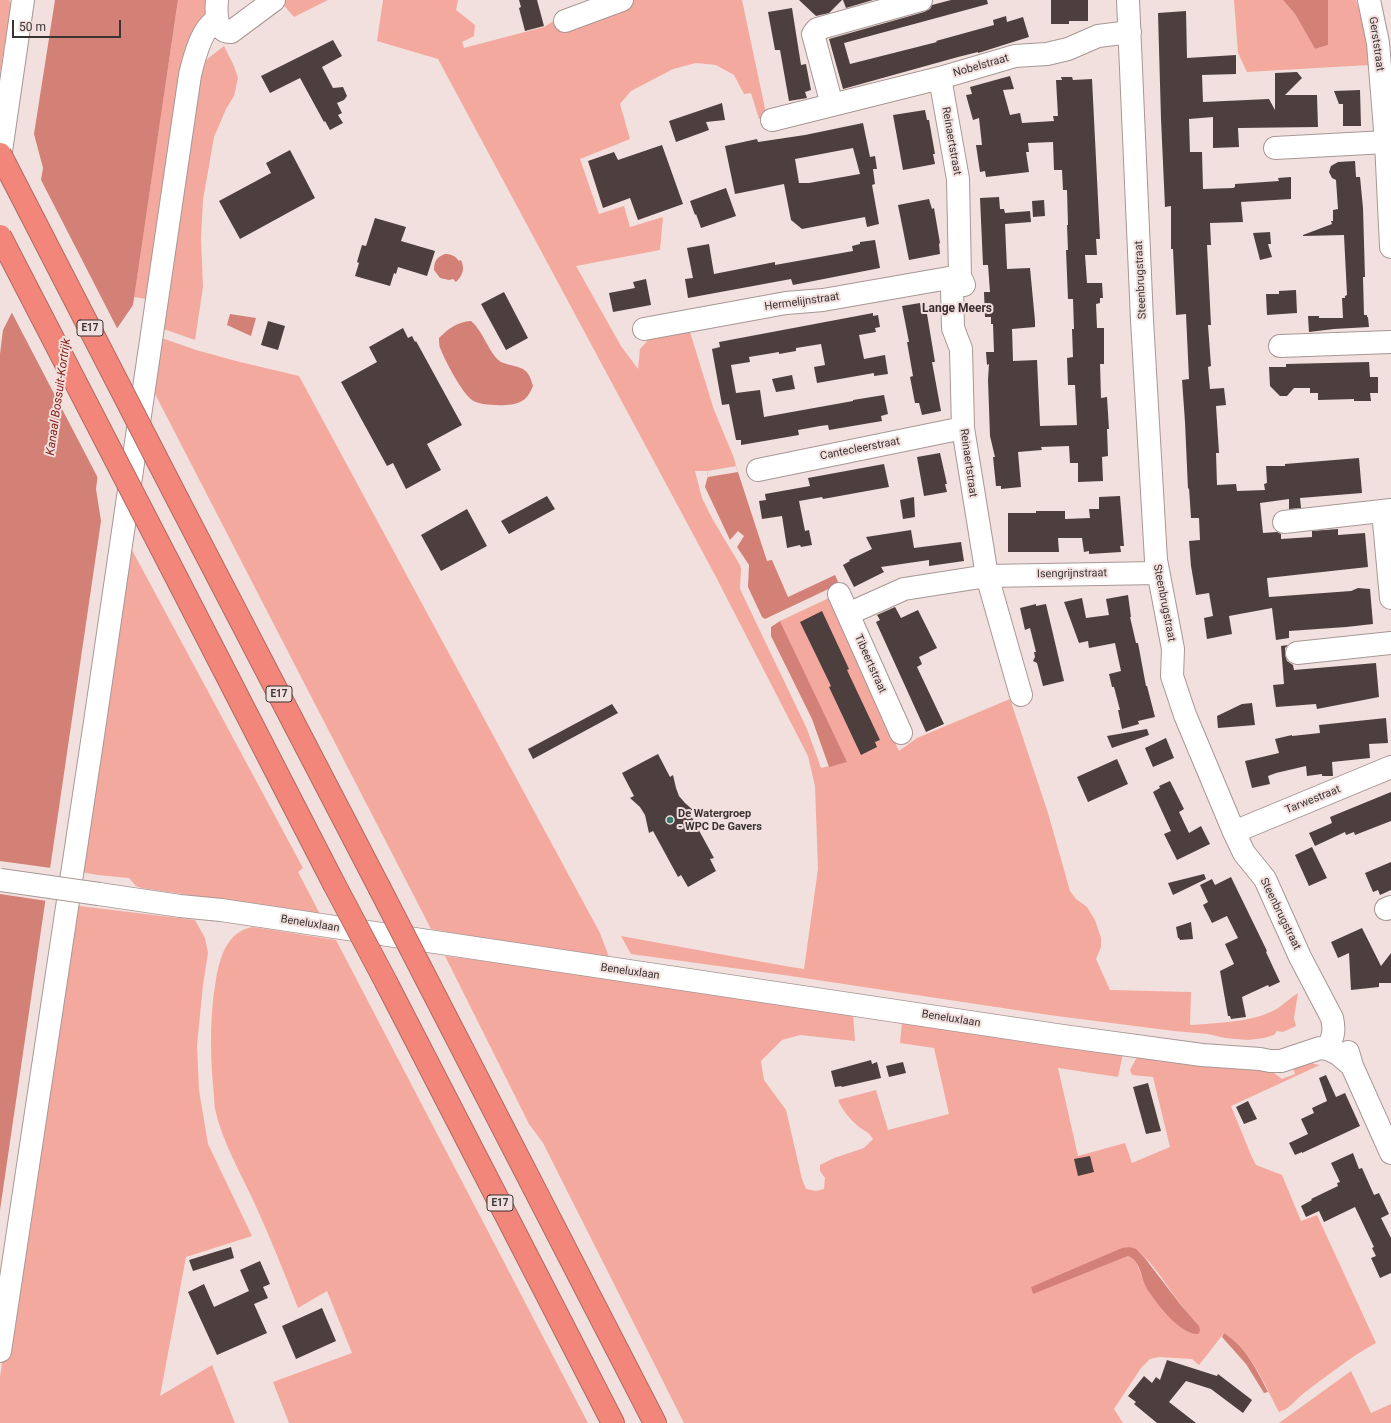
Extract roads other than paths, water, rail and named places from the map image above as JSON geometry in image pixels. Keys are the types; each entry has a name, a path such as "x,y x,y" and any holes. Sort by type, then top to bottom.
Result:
{"highway":[{"name":"E17","path":"0,154 655,1423"},
{"name":"E17","path":"0,236 613,1423"}],"street":[{"path":"0,158 23,0"},
{"path":"217,10 222,29 227,32 231,32 274,0"},
{"path":"565,21 622,0"},
{"path":"832,104 813,34 817,29 921,0"},
{"name":"Steenbrugstraat","path":"1128,0 1142,312 1158,573 1173,649 1172,676 1185,715 1234,832 1244,853 1264,879 1300,957 1332,1018 1334,1027 1331,1042"},
{"name":"Gerststraat","path":"1369,0 1378,43 1388,112 1386,142 1391,247"},
{"path":"0,1351 190,74 200,44 217,10"},
{"name":"Nobelstraat","path":"772,120 940,78 1015,56 1047,54 1068,49 1098,36 1130,32"},
{"name":"Reinaertstraat","path":"940,78 958,179 960,276 952,289 953,328 961,349 963,428 987,576"},
{"path":"1275,148 1386,142"},
{"name":"Hermelijnstraat","path":"644,329 786,303 823,300 960,276"},
{"path":"1280,346 1391,342"},
{"name":"Cantecleerstraat","path":"758,470 963,428"},
{"path":"1284,522 1387,510 1391,598"},
{"name":"Isengrijnstraat","path":"848,614 904,589 987,576 1158,573"},
{"path":"987,576 1021,695"},
{"name":"Tibeertstraat","path":"839,594 901,733"},
{"path":"1297,653 1391,643"},
{"name":"Tarwestraat","path":"1234,832 1391,767"},
{"name":"Beneluxlaan","path":"0,880 180,906 221,910 1202,1056 1260,1059 1277,1049 1302,1039 1320,1035 1331,1042"},
{"path":"1331,1042 1341,1038 1344,1043 1352,1066 1391,1153"}],"water":[{"name":"Kanaal Bossuit-Kortrijk","path":"55,0 178,0 133,305 116,330 96,489 101,521 0,1210 0,354 3,330 22,293 43,168 34,134"},
{"path":"1283,0 1328,0 1328,45 1315,49 1295,14"},
{"path":"445,254 450,254 459,261 461,260 463,272 456,282 453,279 449,280 440,278 434,270 436,260"},
{"path":"230,314 256,318 251,336 227,325"},
{"path":"471,321 476,326 497,358 502,362 523,369 530,377 533,386 528,396 522,401 510,405 482,404 468,397 459,384 440,349 439,338 454,326"},
{"path":"736,466 767,561 772,560 788,597 835,575 839,584 765,619 762,617 748,587 749,565 737,547 744,536 738,531 730,540 705,487 708,477 707,471"},
{"path":"780,621 847,762 829,767 812,719 771,636 771,627"},
{"path":"1130,1247 1136,1249 1144,1257 1199,1326 1200,1331 1198,1334 1191,1333 1176,1324 1162,1309 1146,1287 1138,1265 1128,1256 1033,1294 1031,1287 1122,1248"},
{"path":"1224,1333 1245,1352 1268,1392 1264,1393 1246,1364 1222,1337"}],"place":[{"name":"De Watergroep - WPC De Gavers","path":"670,820"}],"district":[{"name":"Lange Meers","path":"957,309"}]}
